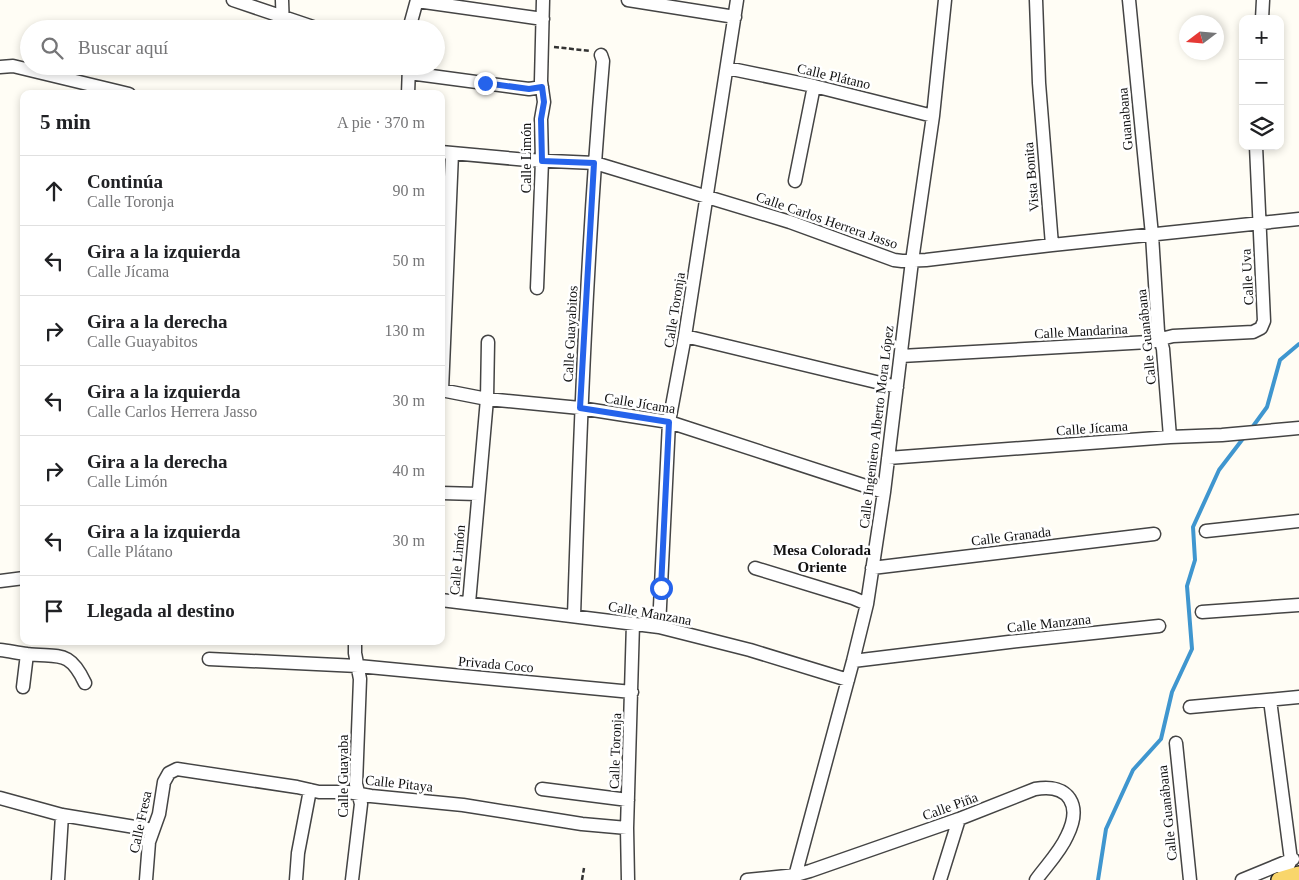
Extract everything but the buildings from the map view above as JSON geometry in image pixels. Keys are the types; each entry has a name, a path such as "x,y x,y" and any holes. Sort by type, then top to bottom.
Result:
{"main road":[{"path":"1281,879 1299,874"}],"street":[{"path":"233,0 276,20"},
{"path":"282,0 282,20"},
{"path":"411,20 417,0 543,19"},
{"name":"Calle Limón","path":"537,288 542,161 541,119 544,102 542,87 543,0"},
{"path":"628,0 735,17"},
{"name":"Calle Toronja","path":"659,627 669,422 685,336 737,0"},
{"name":"Calle Ingeniero Alberto Mora López","path":"795,877 853,661 866,604 898,387 912,261 933,116 945,0"},
{"name":"Vista Bonita","path":"1036,0 1041,107 1052,245"},
{"name":"Guanabana","path":"1129,0 1152,235"},
{"path":"1262,15 1264,0"},
{"name":"Calle Guayabitos","path":"574,616 580,408 594,163 603,61 601,55"},
{"path":"0,66 20,68"},
{"name":"Calle Plátano","path":"727,68 814,86 933,116"},
{"path":"50,75 112,90"},
{"path":"408,90 409,75"},
{"path":"441,75 529,89 542,87"},
{"path":"795,181 814,86"},
{"name":"Calle Uva","path":"1256,150 1264,322 1261,328"},
{"path":"445,248 447,153"},
{"name":"Calle Carlos Herrera Jasso","path":"447,153 542,161 594,163 790,222 894,260 912,261 1299,219"},
{"name":"Calle Guanábana","path":"1152,235 1158,331 1163,349 1170,437"},
{"name":"Calle Mandarina","path":"901,356 1149,342 1173,336 1253,332 1261,328"},
{"path":"685,336 898,387"},
{"name":"Calle Limón","path":"469,603 487,399 488,342"},
{"name":"Calle Jícama","path":"445,391 487,399 580,408 669,422 884,492"},
{"name":"Calle Jícama","path":"888,458 1299,428"},
{"path":"445,493 478,494"},
{"path":"1206,531 1299,521"},
{"name":"Calle Granada","path":"872,568 1154,534"},
{"path":"755,568 853,598 866,604"},
{"path":"0,581 20,578"},
{"name":"Calle Manzana","path":"445,600 659,627 750,650 848,680"},
{"path":"1202,612 1299,605"},
{"name":"Calle Toronja","path":"628,880 632,623"},
{"name":"Calle Manzana","path":"853,661 1159,626"},
{"name":"Calle Guayaba","path":"352,880 361,804 356,784 360,679 355,645"},
{"path":"0,650 57,656 68,660 78,669 86,683"},
{"path":"22,686 27,654"},
{"name":"Privada Coco","path":"209,658 358,666 632,692"},
{"path":"1190,708 1299,697"},
{"path":"1270,700 1295,857 1281,879"},
{"name":"Calle Guanábana","path":"1176,743 1190,880"},
{"name":"Calle Pitaya","path":"169,772 177,769 191,770 319,792 358,794 463,805 582,824 628,828"},
{"name":"Calle Fresa","path":"146,880 147,853 159,814 164,782 169,772"},
{"name":"Calle Piña","path":"747,880 795,877 959,819 1036,788 1064,791 1072,800 1073,809 1068,834 1036,880"},
{"path":"542,789 628,800"},
{"path":"296,880 298,853 310,790"},
{"path":"0,798 62,815 153,830"},
{"path":"58,880 62,815"},
{"path":"940,880 959,819"},
{"path":"1242,880 1295,857"}],"path":[{"path":"543,45 595,51 601,55"},
{"path":"582,880 584,868"}],"waterway":[{"path":"1251,429 1267,407 1280,360 1299,344"},
{"path":"1098,880 1106,829 1133,770 1161,739 1172,692 1192,649 1187,586 1195,560 1193,527 1219,470 1245,436"}],"district":[{"name":"Mesa Colorada Oriente","path":"822,558"}],"route":[{"path":"485,83 529,89 542,87 544,102 541,119 542,161 594,163 580,408 669,422 661,588"}]}
